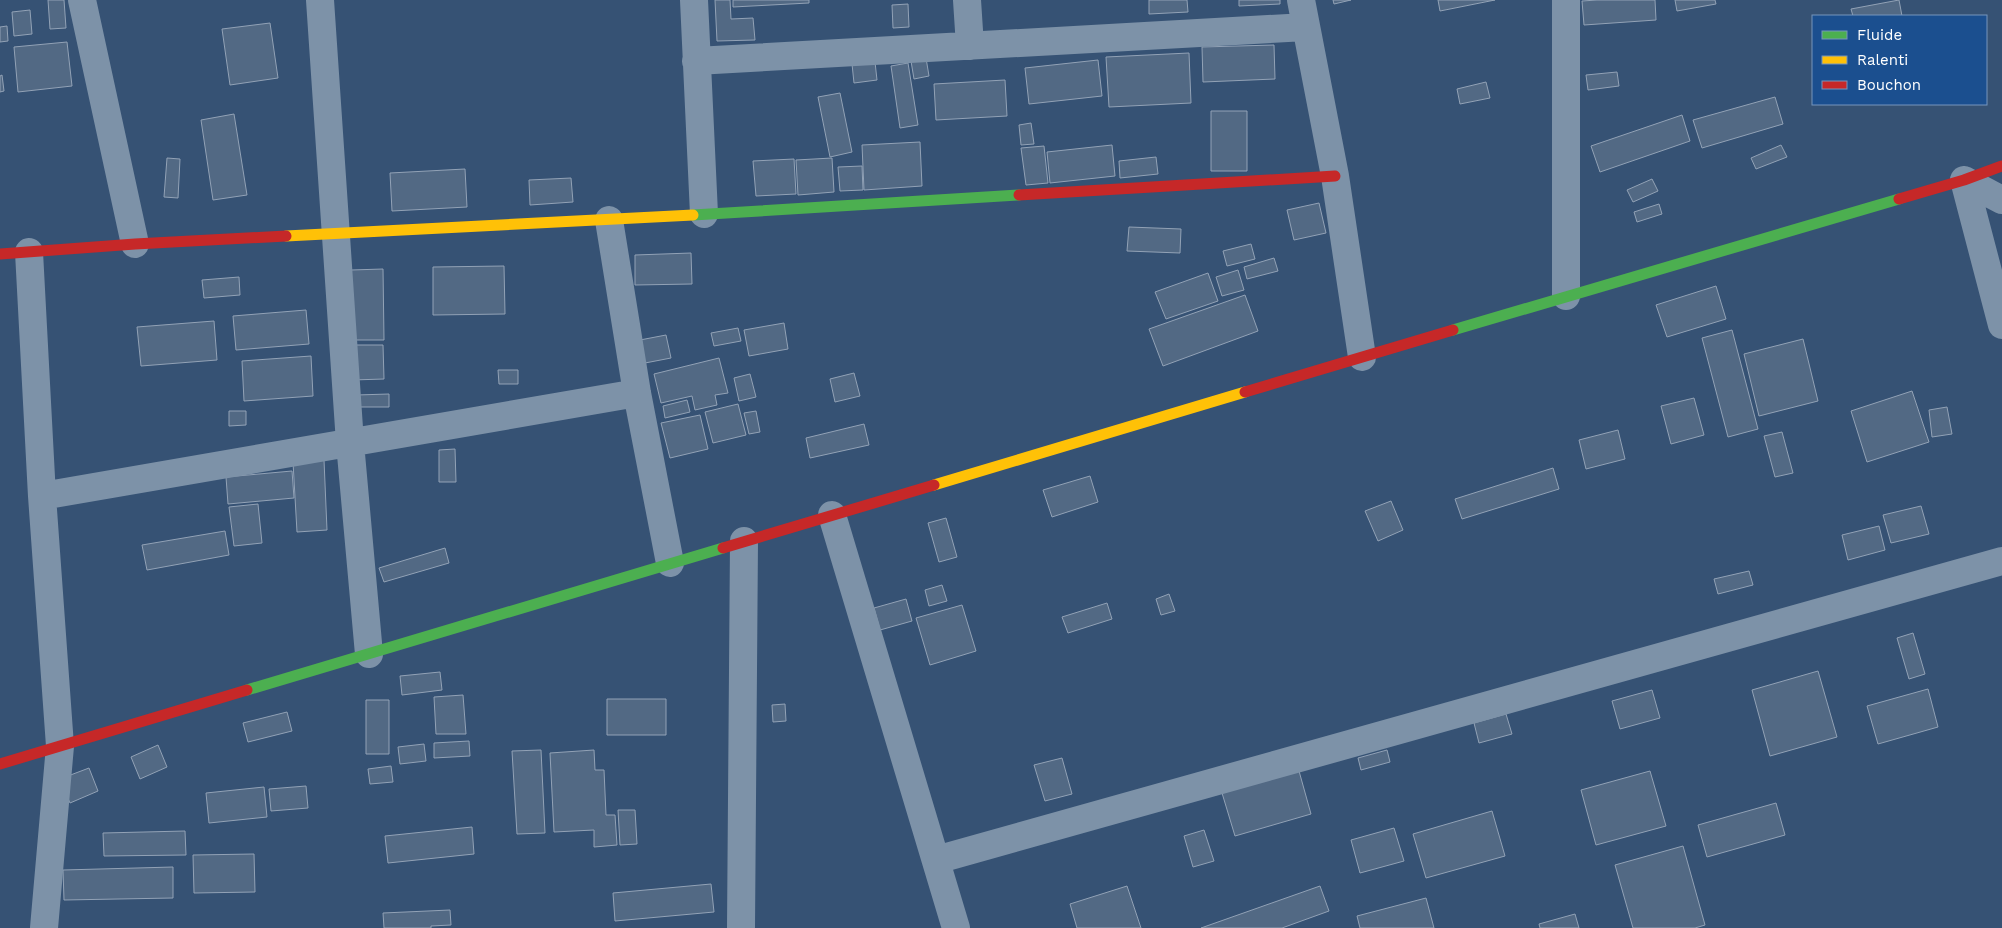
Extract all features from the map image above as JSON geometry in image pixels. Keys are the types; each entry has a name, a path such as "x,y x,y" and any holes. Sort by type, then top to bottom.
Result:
{"street":[{"path":"82,0 135,244"},
{"path":"320,0 350,442 369,654"},
{"path":"694,0 704,214"},
{"path":"967,0 970,46"},
{"path":"1301,0 1335,176 1362,357"},
{"path":"1566,0 1566,296"},
{"path":"696,61 1306,27"},
{"path":"0,764 1566,296 1964,180 2002,166"},
{"path":"0,254 135,244 609,220 1335,176"},
{"path":"1964,180 2002,200"},
{"path":"1964,180 2002,324"},
{"path":"609,220 637,392 670,564"},
{"path":"29,252 42,496 60,746 44,928"},
{"path":"42,496 637,392"},
{"path":"832,515 956,928"},
{"path":"741,928 744,542"},
{"path":"936,860 2002,561"}],"building":[{"path":"48,0 64,0 66,28 50,29"},
{"path":"715,0 730,0 731,19 753,18 755,40 717,41"},
{"path":"733,0 809,0 809,3 733,7"},
{"path":"1149,0 1187,0 1188,12 1149,14"},
{"path":"1239,0 1280,0 1280,4 1239,6"},
{"path":"1333,0 1351,0 1334,4"},
{"path":"1438,0 1495,0 1440,11"},
{"path":"1655,0 1656,20 1584,25 1582,1"},
{"path":"1675,0 1715,0 1716,4 1677,11"},
{"path":"1899,0 1902,15 1853,15 1851,9"},
{"path":"908,4 909,27 893,28 892,5"},
{"path":"30,10 32,34 14,36 12,12"},
{"path":"270,23 278,78 230,85 222,29"},
{"path":"7,26 8,41 0,42 0,27"},
{"path":"67,42 72,86 18,92 14,47"},
{"path":"1274,45 1275,79 1203,82 1202,47"},
{"path":"1189,53 1191,103 1109,107 1106,57"},
{"path":"926,58 929,76 914,79 911,61"},
{"path":"1098,60 1102,96 1029,104 1025,68"},
{"path":"875,62 877,80 854,83 852,64"},
{"path":"908,63 918,125 900,128 891,66"},
{"path":"1617,72 1619,86 1588,90 1586,75"},
{"path":"2,75 4,91 0,92 0,76"},
{"path":"1005,80 1007,116 936,120 934,84"},
{"path":"1486,82 1490,98 1460,104 1457,89"},
{"path":"840,93 852,152 830,157 818,97"},
{"path":"1775,97 1783,124 1702,148 1693,120"},
{"path":"1211,111 1247,111 1247,171 1211,171"},
{"path":"234,114 247,195 213,200 201,120"},
{"path":"1682,115 1690,141 1600,172 1591,146"},
{"path":"1031,123 1034,144 1021,145 1019,125"},
{"path":"920,142 922,186 864,190 862,145"},
{"path":"1112,145 1115,176 1050,183 1047,152"},
{"path":"1781,145 1787,157 1756,169 1751,158"},
{"path":"1044,146 1048,183 1026,185 1021,148"},
{"path":"1156,157 1158,174 1120,178 1119,161"},
{"path":"167,158 180,159 178,198 164,197"},
{"path":"832,158 834,192 798,195 796,160"},
{"path":"794,159 796,194 756,196 753,161"},
{"path":"862,166 863,190 840,191 838,167"},
{"path":"465,169 467,207 392,211 390,173"},
{"path":"571,178 573,202 530,205 529,180"},
{"path":"1652,179 1658,191 1633,202 1627,190"},
{"path":"1319,203 1326,233 1294,240 1287,210"},
{"path":"1659,204 1662,214 1637,222 1634,212"},
{"path":"1129,227 1181,229 1180,253 1127,251"},
{"path":"1251,244 1255,259 1227,266 1223,251"},
{"path":"691,253 692,284 635,285 635,255"},
{"path":"1274,258 1278,271 1247,279 1244,267"},
{"path":"504,266 505,314 433,315 433,267"},
{"path":"383,269 384,340 352,340 351,270"},
{"path":"1238,270 1244,290 1222,296 1216,277"},
{"path":"1208,273 1218,301 1166,319 1155,292"},
{"path":"239,277 240,295 204,298 202,280"},
{"path":"1716,286 1726,319 1667,337 1656,305"},
{"path":"1245,295 1258,331 1163,366 1149,329"},
{"path":"306,310 309,344 236,350 233,316"},
{"path":"214,321 217,360 141,366 137,327"},
{"path":"784,323 788,349 749,356 744,330"},
{"path":"738,328 741,341 714,346 711,333"},
{"path":"1732,330 1758,429 1728,437 1702,338"},
{"path":"666,335 671,358 645,363 640,340"},
{"path":"1803,339 1818,401 1759,416 1744,354"},
{"path":"352,345 383,345 384,379 352,380"},
{"path":"311,356 313,396 244,401 242,361"},
{"path":"719,358 728,393 715,395 717,405 695,410 692,396 661,403 654,374"},
{"path":"498,370 518,370 518,384 499,384"},
{"path":"854,373 860,396 835,402 830,379"},
{"path":"750,374 756,397 739,401 734,378"},
{"path":"1912,391 1929,442 1867,462 1851,411"},
{"path":"389,394 389,407 356,407 356,395"},
{"path":"1694,398 1704,435 1671,444 1661,406"},
{"path":"687,400 690,412 665,418 663,406"},
{"path":"738,404 746,435 713,443 705,412"},
{"path":"1947,407 1952,434 1932,437 1929,410"},
{"path":"229,411 246,411 246,425 229,426"},
{"path":"756,411 760,432 749,434 744,413"},
{"path":"700,415 708,449 670,458 661,423"},
{"path":"864,424 869,445 810,458 806,438"},
{"path":"1618,430 1625,459 1586,469 1579,440"},
{"path":"1782,432 1793,473 1775,477 1764,436"},
{"path":"455,449 456,482 439,482 439,450"},
{"path":"324,460 327,530 297,532 293,462"},
{"path":"1553,468 1559,489 1462,519 1455,499"},
{"path":"292,471 294,498 228,504 226,477"},
{"path":"1090,476 1098,502 1052,517 1043,490"},
{"path":"1391,501 1403,530 1378,541 1365,511"},
{"path":"258,504 262,543 234,546 229,507"},
{"path":"1921,506 1929,534 1891,543 1883,515"},
{"path":"946,518 957,557 939,562 928,523"},
{"path":"1879,526 1885,550 1848,560 1842,535"},
{"path":"225,531 229,555 147,570 142,545"},
{"path":"445,548 449,563 384,582 379,568"},
{"path":"1749,571 1753,585 1718,594 1714,579"},
{"path":"942,585 947,601 929,606 925,590"},
{"path":"1169,594 1175,611 1161,615 1156,599"},
{"path":"906,599 912,621 880,630 874,608"},
{"path":"1107,603 1112,619 1068,633 1062,617"},
{"path":"962,605 976,651 930,665 916,618"},
{"path":"1913,633 1925,674 1909,679 1897,638"},
{"path":"1818,671 1837,737 1770,756 1752,690"},
{"path":"440,672 442,690 402,695 400,676"},
{"path":"1928,689 1938,727 1878,744 1867,706"},
{"path":"1652,690 1660,718 1620,729 1612,701"},
{"path":"463,695 466,734 436,734 434,697"},
{"path":"607,699 666,699 666,735 607,735"},
{"path":"366,700 389,700 389,754 366,754"},
{"path":"785,704 786,721 773,722 772,705"},
{"path":"287,712 292,731 248,742 243,723"},
{"path":"1506,714 1512,734 1479,743 1474,723"},
{"path":"469,741 470,756 434,758 434,743"},
{"path":"424,744 426,761 400,764 398,747"},
{"path":"158,745 167,767 140,779 131,757"},
{"path":"541,750 545,833 517,834 512,751"},
{"path":"594,750 595,770 604,770 606,815 615,815 617,845 594,847 594,830 554,832 550,753"},
{"path":"1387,750 1390,762 1361,770 1358,758"},
{"path":"1062,758 1072,794 1045,801 1034,765"},
{"path":"391,766 393,782 370,784 368,769"},
{"path":"89,768 98,791 70,803 60,779"},
{"path":"1299,771 1311,814 1235,836 1222,793"},
{"path":"1650,771 1666,826 1596,845 1581,790"},
{"path":"306,786 308,808 271,811 269,789"},
{"path":"264,787 267,817 209,823 206,793"},
{"path":"1776,803 1785,835 1707,857 1698,825"},
{"path":"618,810 635,810 637,844 620,845"},
{"path":"1492,811 1505,856 1426,878 1413,834"},
{"path":"472,827 474,854 388,863 385,836"},
{"path":"1394,828 1404,861 1360,873 1351,840"},
{"path":"1204,830 1214,861 1193,867 1184,836"},
{"path":"185,831 186,855 104,856 103,833"},
{"path":"1683,846 1705,925 1695,928 1633,928 1615,865"},
{"path":"254,854 255,892 194,893 193,855"},
{"path":"173,867 173,898 64,900 63,870"},
{"path":"711,884 714,912 615,921 613,893"},
{"path":"1127,886 1141,928 1077,928 1070,904"},
{"path":"1320,886 1329,911 1282,928 1201,928"},
{"path":"1426,898 1434,928 1360,928 1357,916"},
{"path":"450,910 451,925 431,926 431,928 384,928 383,913"},
{"path":"1575,914 1579,928 1540,928 1539,924"}],"traffic: fast":[{"path":"693,215 1019,195"},
{"path":"1453,330 1899,199"},
{"path":"247,690 723,548"}],"traffic: slow":[{"path":"286,236 693,215"},
{"path":"934,485 1245,392"}],"traffic: jam":[{"path":"1899,199 1964,180 2002,166"},
{"path":"1019,195 1335,176"},
{"path":"0,254 135,244 286,236"},
{"path":"1245,392 1453,330"},
{"path":"723,548 934,485"},
{"path":"0,764 247,690"}]}
